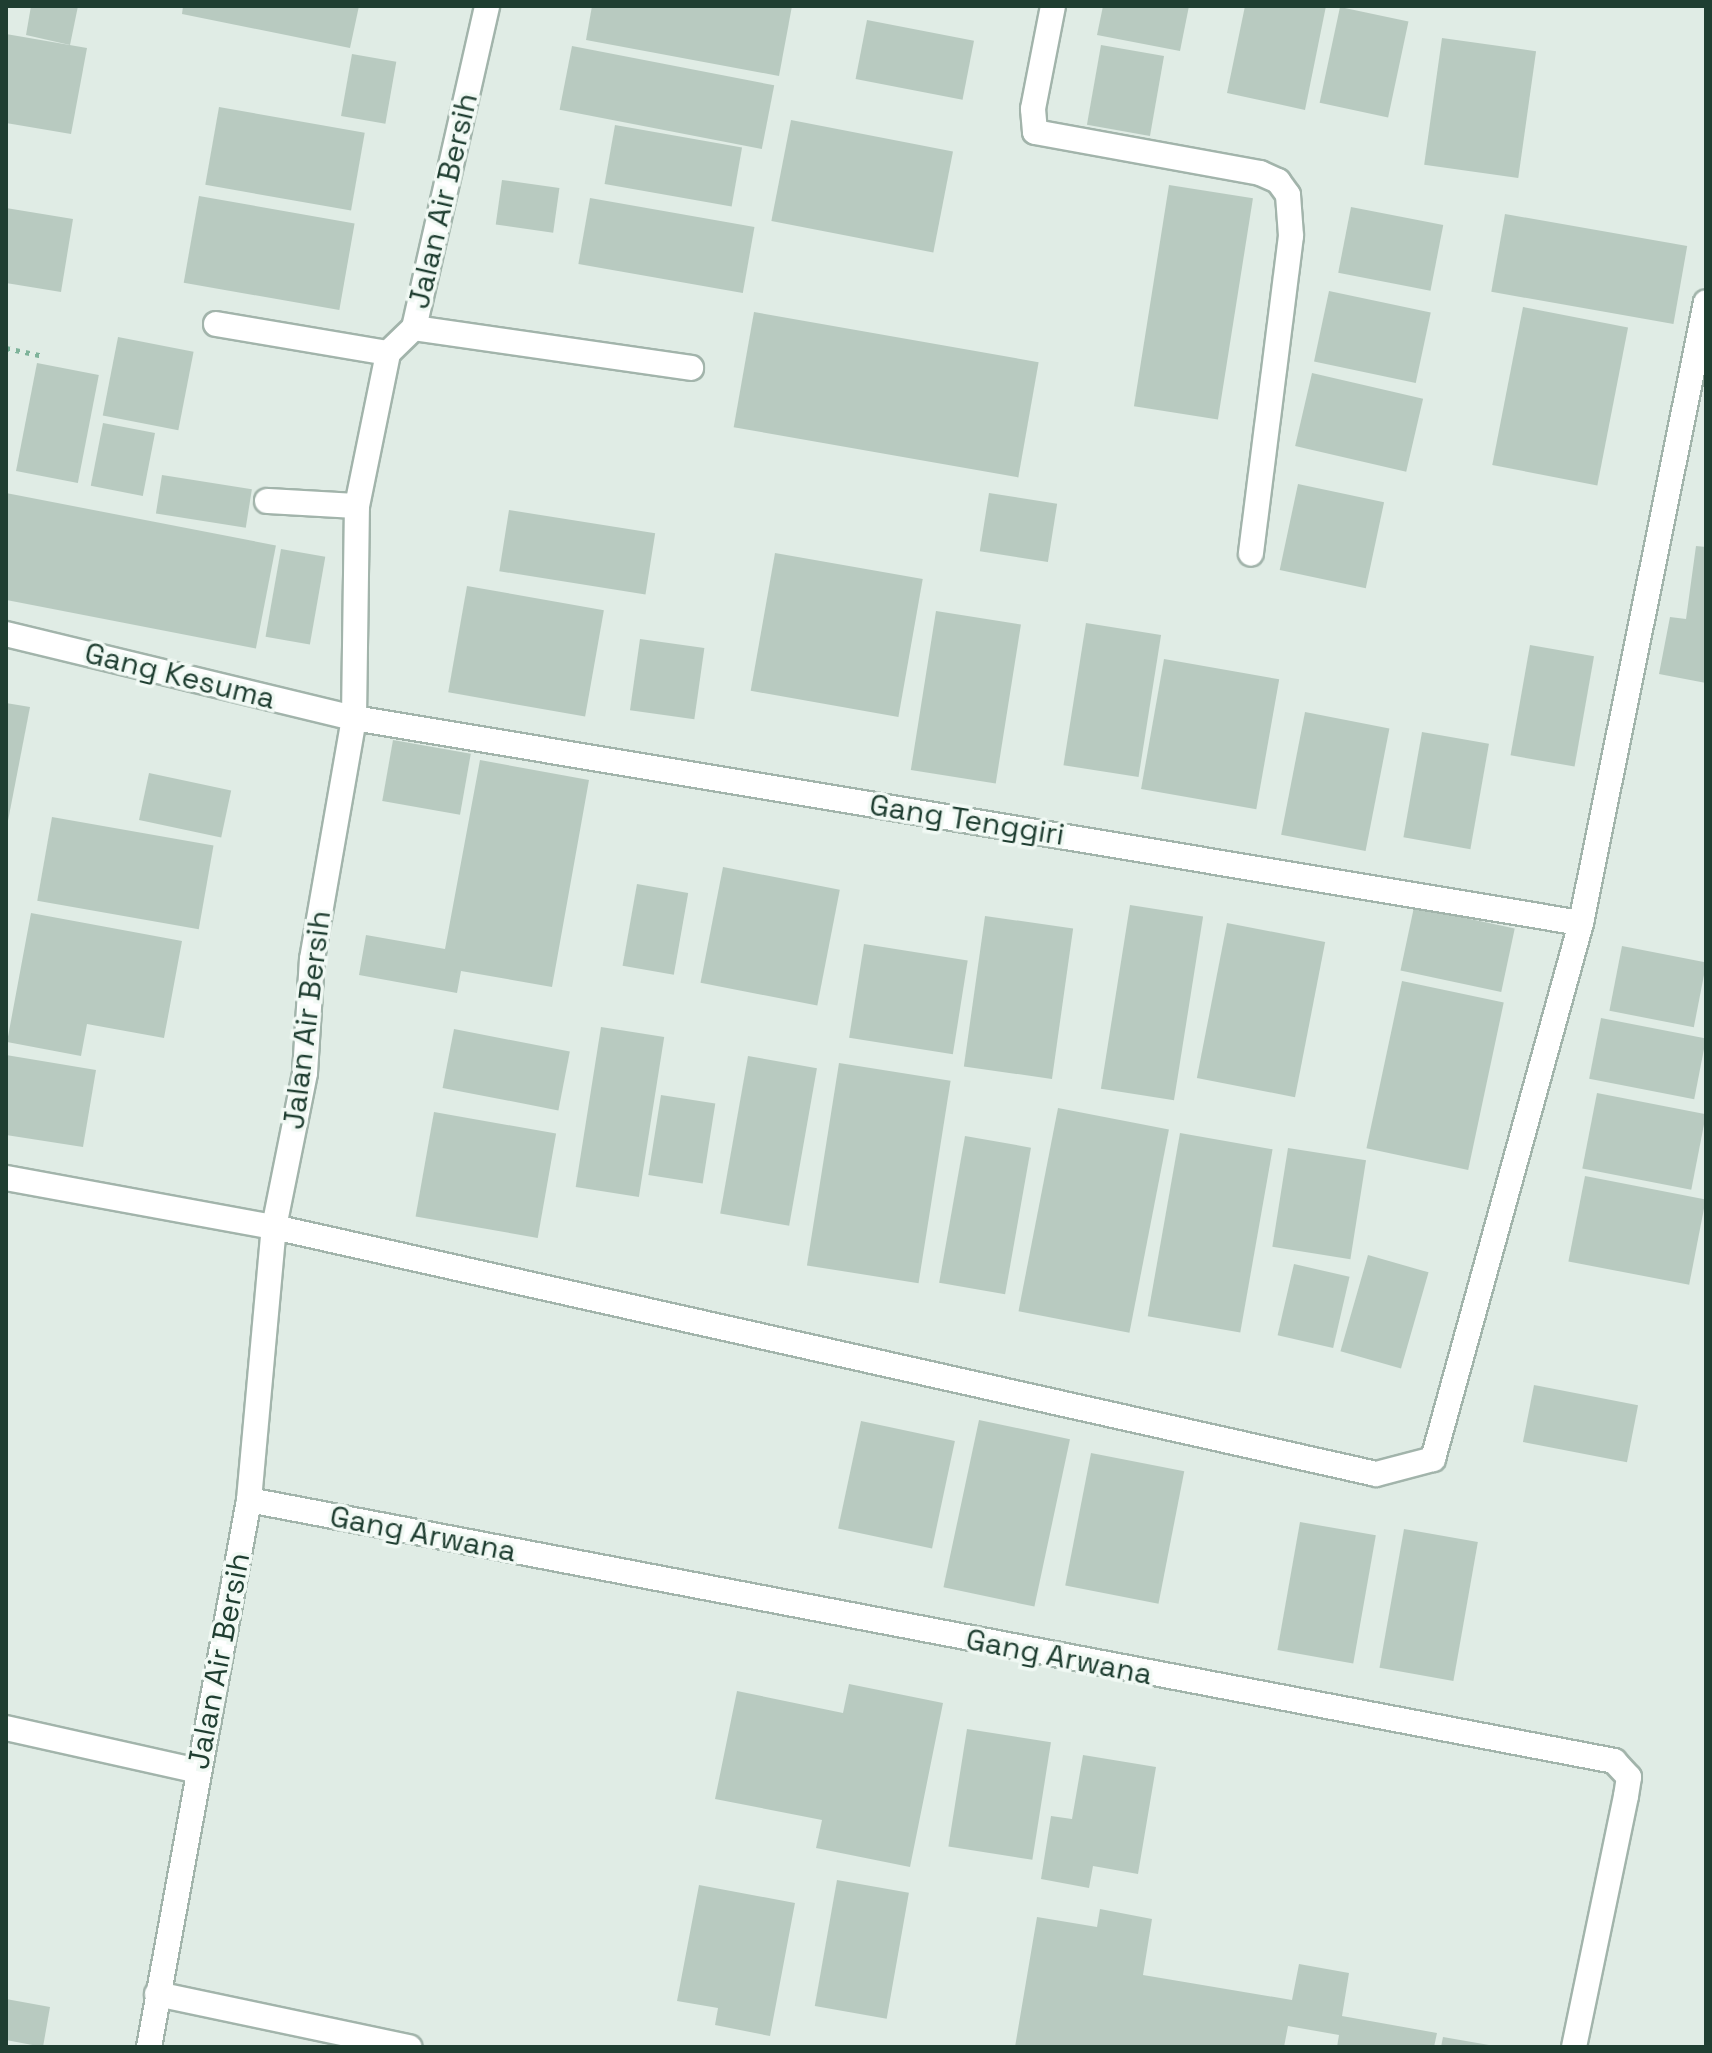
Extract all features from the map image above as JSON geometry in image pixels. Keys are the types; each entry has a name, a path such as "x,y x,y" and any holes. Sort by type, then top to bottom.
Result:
{"street":[{"name":"Jalan Air Bersih","path":"149,2047 249,1500 274,1227 305,1073 312,959 354,718 357,506 388,353 414,328 487,6"},
{"path":"1053,6 1033,109 1035,132 1260,173 1278,181 1288,195 1290,252 1251,553"},
{"path":"6,1178 274,1227 1392,1474 1433,1459 1441,1442 1581,923 1706,302"},
{"path":"216,324 388,353"},
{"path":"414,328 691,368"},
{"path":"267,501 357,506"},
{"name":"Gang Kesuma","path":"6,634 354,718"},
{"name":"Gang Tenggiri","path":"354,718 1581,923"},
{"name":"Gang Arwana","path":"249,1500 1614,1761 1629,1777 1574,2047"},
{"path":"6,1728 198,1771"},
{"path":"157,1994 409,2047"}],"path":[{"path":"6,348 40,355"}],"building":[{"path":"31,6 78,6 70,45 26,35"},
{"path":"183,6 359,6 350,48 182,14"},
{"path":"592,6 792,6 779,76 586,40"},
{"path":"1103,6 1189,6 1180,51 1097,35"},
{"path":"1245,6 1326,6 1305,110 1227,93"},
{"path":"1340,7 1408,22 1388,117 1320,103"},
{"path":"867,20 974,41 963,100 856,79"},
{"path":"6,34 87,48 71,134 6,123"},
{"path":"1442,38 1536,51 1518,178 1424,165"},
{"path":"1101,45 1164,56 1150,136 1087,125"},
{"path":"572,46 774,85 762,149 560,110"},
{"path":"352,54 396,62 385,124 341,116"},
{"path":"219,107 365,133 351,210 205,185"},
{"path":"791,120 953,151 933,253 771,221"},
{"path":"615,125 742,147 732,206 605,184"},
{"path":"502,180 559,188 553,233 496,225"},
{"path":"1169,185 1253,198 1218,420 1134,406"},
{"path":"199,196 355,223 339,310 184,283"},
{"path":"590,198 754,227 743,293 578,264"},
{"path":"1351,207 1443,225 1430,291 1338,273"},
{"path":"6,208 73,219 61,292 6,283"},
{"path":"1505,214 1687,246 1673,324 1491,292"},
{"path":"1329,291 1431,313 1416,383 1314,361"},
{"path":"1523,307 1628,327 1597,485 1492,465"},
{"path":"754,312 1039,362 1018,477 734,427"},
{"path":"118,337 194,352 178,430 103,416"},
{"path":"37,363 99,375 78,483 16,471"},
{"path":"1312,373 1423,399 1406,472 1295,446"},
{"path":"103,423 155,433 143,496 91,486"},
{"path":"162,475 252,489 246,528 156,514"},
{"path":"1298,484 1384,502 1366,588 1280,570"},
{"path":"6,493 276,545 256,649 6,600"},
{"path":"989,493 1057,504 1048,562 980,551"},
{"path":"509,510 655,533 645,594 499,571"},
{"path":"1696,546 1706,547 1706,683 1659,674 1670,617 1686,619"},
{"path":"281,549 325,557 310,644 266,637"},
{"path":"775,553 923,579 898,717 751,691"},
{"path":"467,586 604,610 585,716 448,692"},
{"path":"936,611 1021,624 996,783 911,770"},
{"path":"1086,623 1161,635 1139,777 1063,765"},
{"path":"640,639 704,648 694,719 630,710"},
{"path":"1530,645 1594,656 1575,767 1511,755"},
{"path":"1164,659 1279,679 1256,809 1141,789"},
{"path":"6,703 30,707 7,826 6,826"},
{"path":"1305,712 1389,728 1366,851 1281,835"},
{"path":"1422,732 1489,744 1470,849 1403,837"},
{"path":"393,740 471,754 460,815 382,801"},
{"path":"480,760 589,780 552,987 461,971 457,993 359,975 366,935 445,949"},
{"path":"149,773 231,790 221,837 139,820"},
{"path":"52,817 214,845 199,929 37,901"},
{"path":"723,867 840,890 817,1006 700,983"},
{"path":"637,884 688,893 674,975 623,966"},
{"path":"1130,905 1203,917 1174,1100 1101,1089"},
{"path":"1414,907 1515,928 1501,992 1400,971"},
{"path":"31,913 182,941 164,1038 87,1024 81,1056 7,1042"},
{"path":"985,916 1073,928 1052,1079 964,1067"},
{"path":"1227,923 1325,942 1295,1097 1197,1078"},
{"path":"864,944 968,960 953,1054 849,1038"},
{"path":"1622,946 1706,962 1694,1027 1609,1011"},
{"path":"1402,981 1504,1003 1468,1170 1366,1148"},
{"path":"1601,1018 1706,1038 1694,1099 1589,1079"},
{"path":"601,1027 664,1037 639,1197 576,1187"},
{"path":"454,1029 570,1052 558,1110 443,1088"},
{"path":"6,1055 96,1070 83,1147 6,1135"},
{"path":"748,1056 817,1068 789,1226 720,1214"},
{"path":"839,1063 951,1081 919,1283 807,1265"},
{"path":"1597,1093 1706,1114 1691,1190 1582,1169"},
{"path":"661,1095 715,1104 703,1184 648,1175"},
{"path":"1058,1108 1169,1130 1129,1333 1019,1311"},
{"path":"434,1112 556,1134 538,1238 416,1216"},
{"path":"1180,1133 1273,1149 1240,1332 1148,1316"},
{"path":"965,1136 1031,1148 1005,1294 939,1283"},
{"path":"1288,1148 1366,1160 1350,1259 1272,1247"},
{"path":"1585,1176 1706,1199 1689,1285 1568,1261"},
{"path":"1368,1255 1429,1272 1401,1368 1340,1351"},
{"path":"1294,1264 1350,1277 1333,1348 1278,1335"},
{"path":"1534,1385 1638,1405 1627,1462 1523,1442"},
{"path":"979,1420 1070,1439 1034,1607 943,1587"},
{"path":"861,1421 955,1441 932,1549 838,1529"},
{"path":"1091,1453 1184,1471 1158,1604 1065,1586"},
{"path":"1300,1522 1376,1535 1353,1663 1277,1650"},
{"path":"1404,1529 1478,1542 1453,1681 1380,1668"},
{"path":"849,1684 943,1703 910,1867 816,1848 822,1820 715,1799 737,1691 843,1713"},
{"path":"967,1729 1051,1742 1032,1860 948,1847"},
{"path":"1083,1755 1156,1767 1138,1874 1093,1866 1089,1888 1041,1879 1051,1816 1072,1819"},
{"path":"837,1880 909,1893 887,2019 815,2006"},
{"path":"699,1885 795,1903 770,2036 715,2025 718,2008 677,2001"},
{"path":"1100,1909 1152,1919 1143,1975 1292,2000 1299,1964 1349,1973 1342,2016 1437,2033 1434,2047 1337,2047 1339,2035 1288,2026 1284,2047 1015,2047 1037,1917 1097,1927"},
{"path":"6,1999 50,2007 43,2047 6,2040"},
{"path":"1443,2037 1489,2045 1489,2047 1441,2047"}]}
